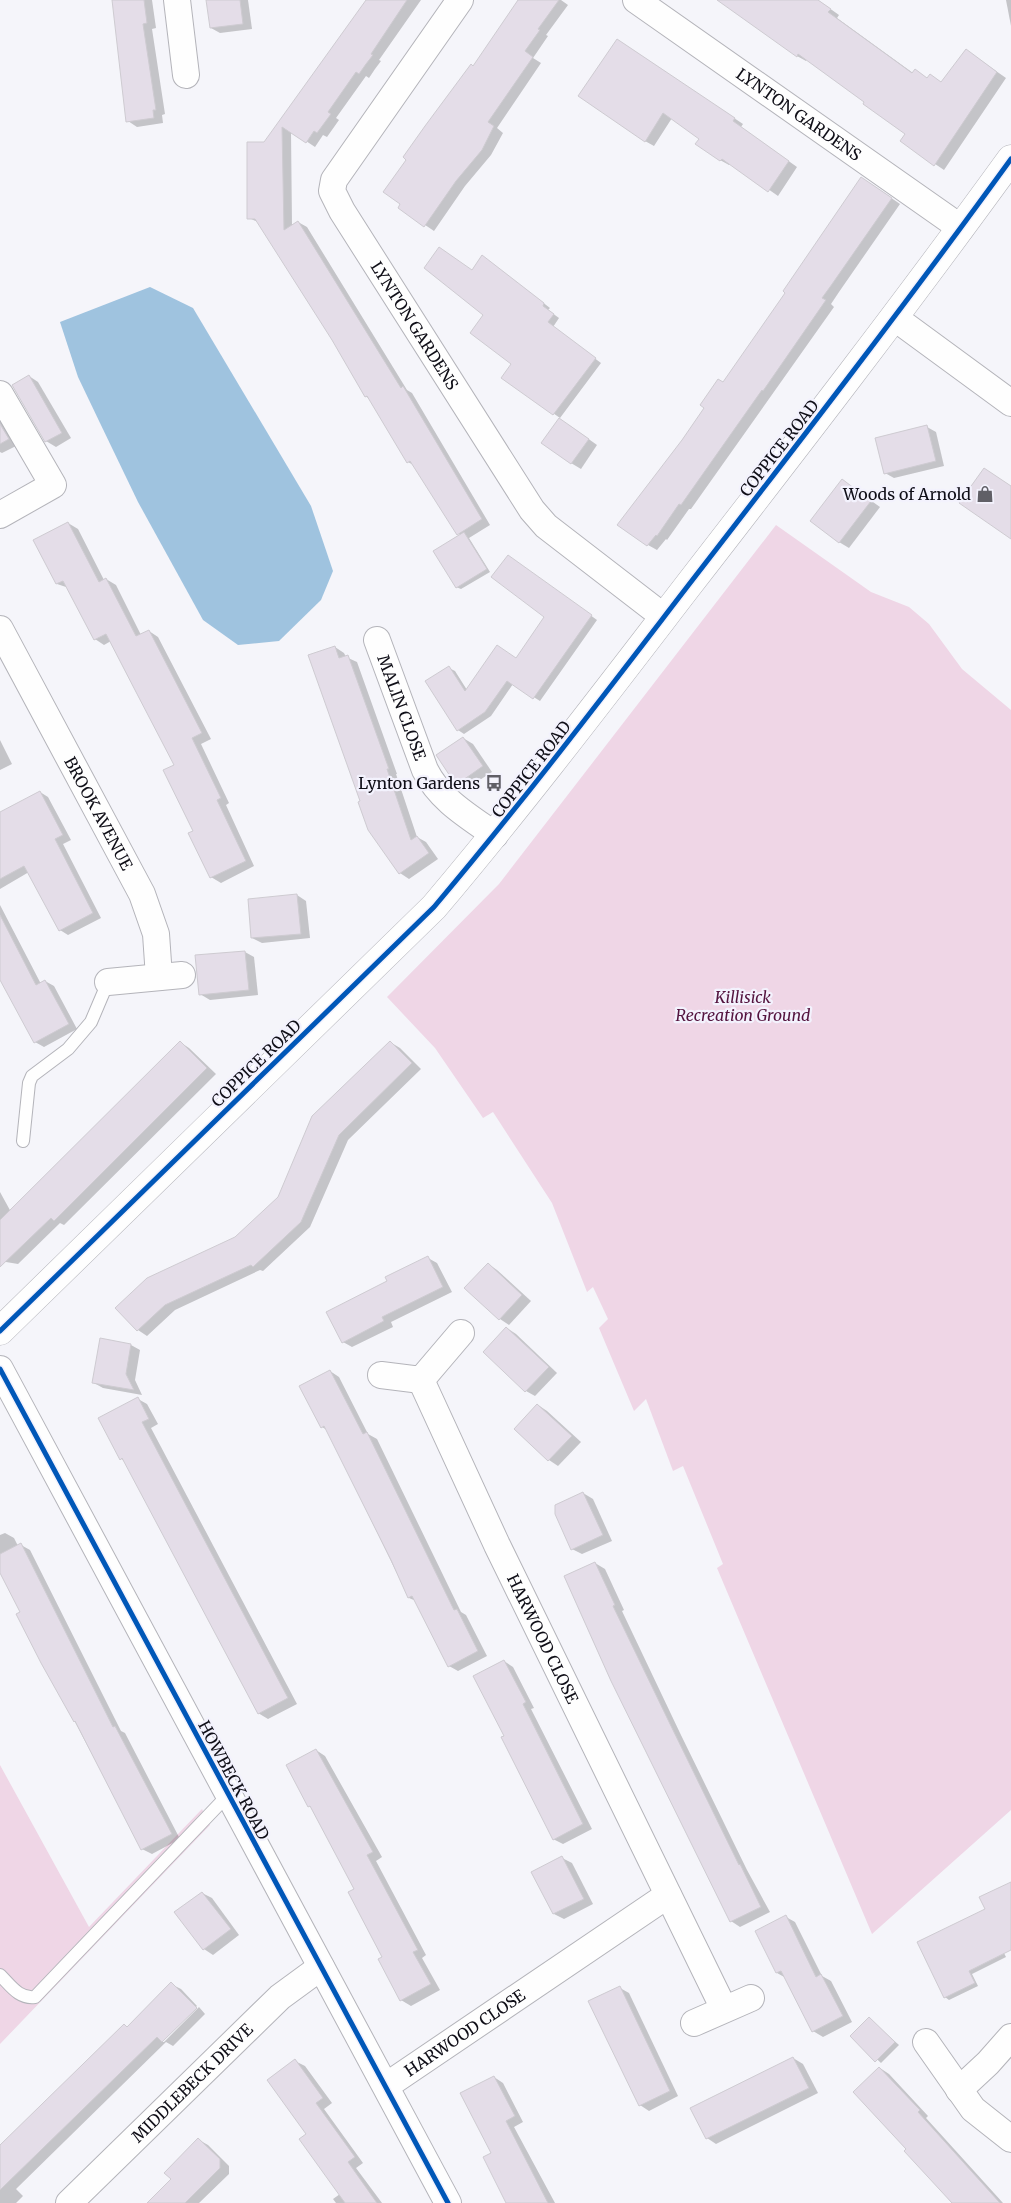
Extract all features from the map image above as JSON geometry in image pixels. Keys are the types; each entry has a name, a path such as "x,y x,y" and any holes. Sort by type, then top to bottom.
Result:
{"street":[{"path":"177,0 186,75"},
{"name":"LYNTON GARDENS","path":"460,0 334,180 332,191 342,210 532,510 546,526 664,618"},
{"name":"LYNTON GARDENS","path":"636,0 961,228"},
{"name":"COPPICE ROAD","path":"0,1331 434,907 495,835 664,618 895,318 1011,159"},
{"path":"895,318 1011,403"},
{"path":"0,394 53,485 7,511"},
{"name":"BROOK AVENUE","path":"0,629 7,661 142,894 170,976 108,982"},
{"name":"MALIN CLOSE","path":"377,640 425,770 433,786 454,807 495,835"},
{"path":"381,1375 421,1380 461,1334"},
{"name":"HOWBECK ROAD","path":"0,1369 448,2203"},
{"name":"HARWOOD CLOSE","path":"421,1380 497,1545 724,2009"},
{"name":"HARWOOD CLOSE","path":"386,2086 668,1895"},
{"name":"MIDDLEBECK DRIVE","path":"68,2203 280,1996 321,1967"},
{"path":"694,2023 751,1998"},
{"path":"960,2090 1011,2038"},
{"path":"926,2042 973,2109 1011,2139"}],"lane":[{"path":"23,1141 29,1083 32,1076 68,1049 90,1022 108,982"},
{"path":"0,1975 20,1995 27,1998 35,1997 228,1795"}],"green space":[{"name":"Killisick Recreation Ground","path":"776,525 871,592 909,607 929,624 962,669 1011,710 1011,1810 872,1934 717,1568 723,1564 683,1466 673,1471 646,1399 634,1411 599,1328 608,1319 593,1287 587,1292 552,1203 493,1112 483,1118 435,1048 387,997 499,884"},
{"path":"0,1765 89,1927 202,1809 210,1825 0,2044"}],"water":[{"path":"150,287 193,308 311,506 333,571 321,600 279,641 238,645 203,620 138,502 78,377 60,322"}],"building":[{"path":"112,0 144,0 147,23 143,24 156,110 153,110 154,118 126,122"},
{"path":"206,0 240,0 243,24 210,28"},
{"path":"366,0 407,0 371,54 373,55 359,74 356,72 328,112 331,114 317,133 314,131 306,143 282,127 284,230 298,221 401,388 403,386 482,519 457,535 410,461 407,463 255,219 247,219 247,142 264,142"},
{"path":"518,0 559,0 525,51 533,57 488,122 494,126 482,150 456,181 424,227 398,208 400,204 383,192 406,160 403,157 471,64 473,66"},
{"path":"717,0 818,0 831,9 828,12 912,73 915,69 927,78 930,74 941,82 966,49 997,72 934,166 900,141 905,134 863,104 864,102 798,54 797,57"},
{"path":"617,39 735,118 733,121 789,161 768,192 722,159 720,161 695,144 699,139 663,113 645,142 578,96"},
{"path":"861,177 892,198 822,298 826,300 763,391 681,505 679,504 657,536 647,546 617,525 682,440 704,408 700,405 718,379 723,382 785,293 783,291"},
{"path":"439,247 472,270 482,255 544,303 543,306 554,314 548,322 596,358 553,415 501,378 511,364 470,333 483,315 424,268"},
{"path":"29,375 62,433 45,442 12,385"},
{"path":"559,418 589,439 571,464 541,443"},
{"path":"0,424 9,439 0,444"},
{"path":"927,425 936,461 884,474 875,438"},
{"name":"Woods of Arnold","path":"984,468 1011,486 1011,539 959,503"},
{"path":"842,479 871,501 839,543 810,521"},
{"path":"68,522 99,582 106,578 136,636 149,630 202,733 192,738 221,798 217,800 246,861 210,878 188,833 193,831 163,770 174,765 106,634 94,640 63,581 56,584 33,540"},
{"path":"464,532 487,569 456,588 433,551"},
{"path":"508,555 592,615 533,699 507,681 485,712 457,731 425,681 449,666 465,691 497,645 516,658 544,617 491,577"},
{"path":"335,646 339,658 348,655 389,769 387,769 411,840 417,836 429,853 399,874 368,830 358,802 360,801 308,655"},
{"path":"463,737 483,766 456,785 436,755"},
{"path":"40,791 63,835 55,839 93,913 59,931 24,866 0,879 0,812"},
{"path":"297,894 301,934 251,938 248,899"},
{"path":"0,915 36,985 45,980 69,1024 34,1043 0,980"},
{"path":"245,951 249,990 199,995 195,955"},
{"path":"180,1041 207,1068 54,1221 51,1218 0,1267 0,1220"},
{"path":"390,1041 412,1063 339,1135 301,1222 253,1267 251,1265 165,1305 137,1331 115,1308 147,1278 235,1237 278,1197 312,1116"},
{"path":"428,1256 443,1287 382,1317 384,1321 342,1343 326,1312 387,1281 385,1277"},
{"path":"488,1263 522,1295 499,1320 464,1288"},
{"path":"506,1327 549,1367 525,1392 483,1352"},
{"path":"100,1338 131,1344 126,1374 134,1390 92,1383"},
{"path":"330,1370 363,1434 367,1432 454,1610 457,1609 478,1651 448,1667 412,1596 408,1598 324,1426 321,1428 299,1386"},
{"path":"138,1397 149,1419 142,1422 288,1698 258,1714 122,1458 120,1460 98,1418"},
{"path":"537,1404 572,1436 548,1461 514,1429"},
{"path":"583,1492 603,1535 571,1550 555,1514 555,1505"},
{"path":"21,1543 113,1727 115,1726 172,1834 141,1850 75,1721 41,1663 16,1614 20,1612 0,1573 0,1554"},
{"path":"595,1562 615,1605 613,1606 761,1907 730,1922 611,1681 564,1576"},
{"path":"504,1660 526,1702 523,1704 583,1824 553,1840 501,1737 504,1736 473,1676"},
{"path":"316,1749 373,1852 367,1855 418,1950 413,1952 431,1984 400,2001 378,1959 382,1957 348,1892 354,1889 286,1765"},
{"path":"562,1856 584,1899 553,1914 531,1872"},
{"path":"1011,1882 1011,1950 969,1971 975,1983 944,1998 917,1942 985,1909 979,1897"},
{"path":"202,1892 231,1929 203,1950 174,1912"},
{"path":"786,1915 816,1977 821,1974 843,2016 812,2032 781,1971 776,1973 755,1931"},
{"path":"171,1982 197,2008 162,2042 157,2037 0,2190 0,2145 124,2024 127,2027"},
{"path":"620,1986 670,2091 639,2106 588,2001"},
{"path":"869,2017 895,2042 875,2062 850,2036"},
{"path":"793,2057 809,2088 706,2139 690,2108"},
{"path":"295,2059 323,2098 316,2103 355,2157 348,2162 377,2203 345,2203 299,2139 306,2134 267,2080"},
{"path":"879,2067 920,2110 918,2112 1000,2203 952,2203 904,2151 906,2149 853,2092"},
{"path":"494,2076 515,2116 506,2121 548,2203 506,2203 483,2157 491,2153 460,2093"},
{"path":"198,2138 220,2159 220,2168 185,2203 147,2203 171,2179 164,2173"}],"cycle path":[{"path":"0,1331 434,907 531,789 625,668 851,374 1011,159"},
{"path":"0,1369 448,2203"}],"place":[{"name":"Woods of Arnold","path":"985,494"},
{"name":"Lynton Gardens","path":"494,783"}]}
